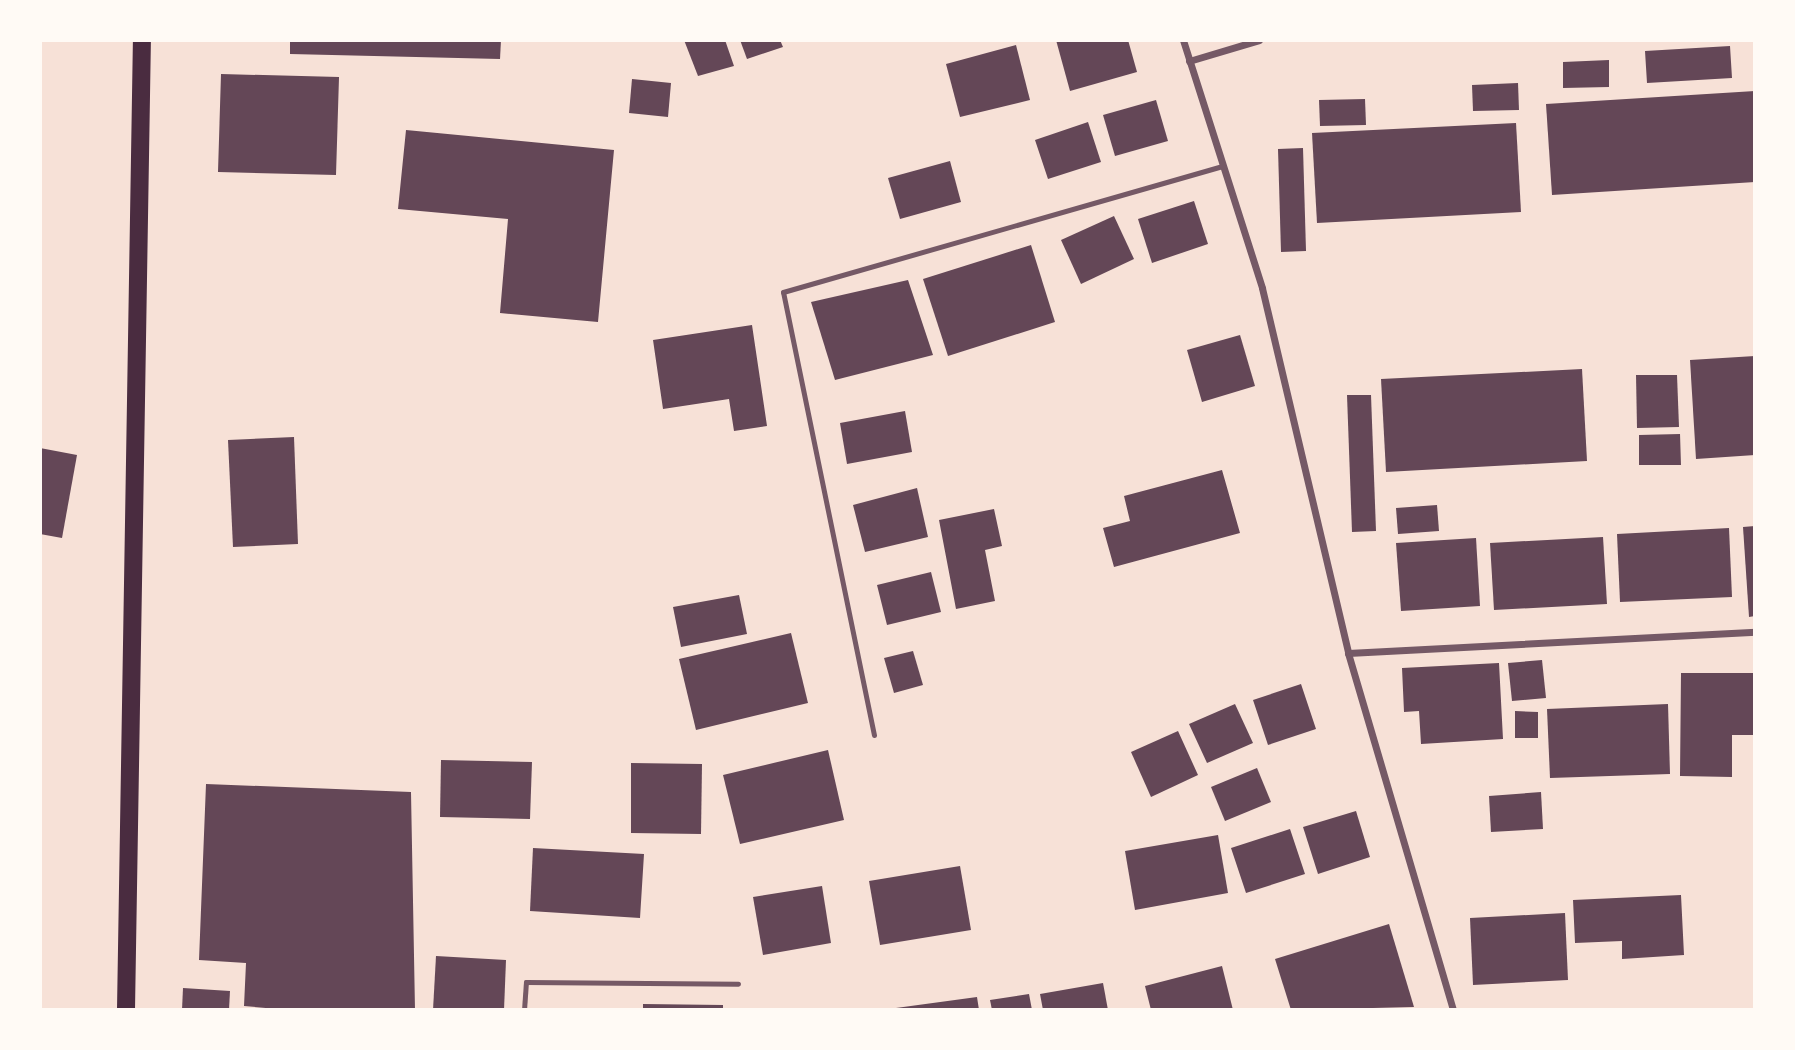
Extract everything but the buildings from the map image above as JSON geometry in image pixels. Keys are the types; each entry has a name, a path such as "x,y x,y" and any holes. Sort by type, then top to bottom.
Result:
{"main road":[{"path":"125,1010 142,40"}],"street":[{"path":"1183,40 1262,288 1348,653 1453,1010"},
{"path":"1189,61 1259,40"},
{"path":"1348,653 1755,632"}],"lane":[{"path":"874,736 783,292 1223,166"},
{"path":"524,1010 526,982 738,984"}]}
